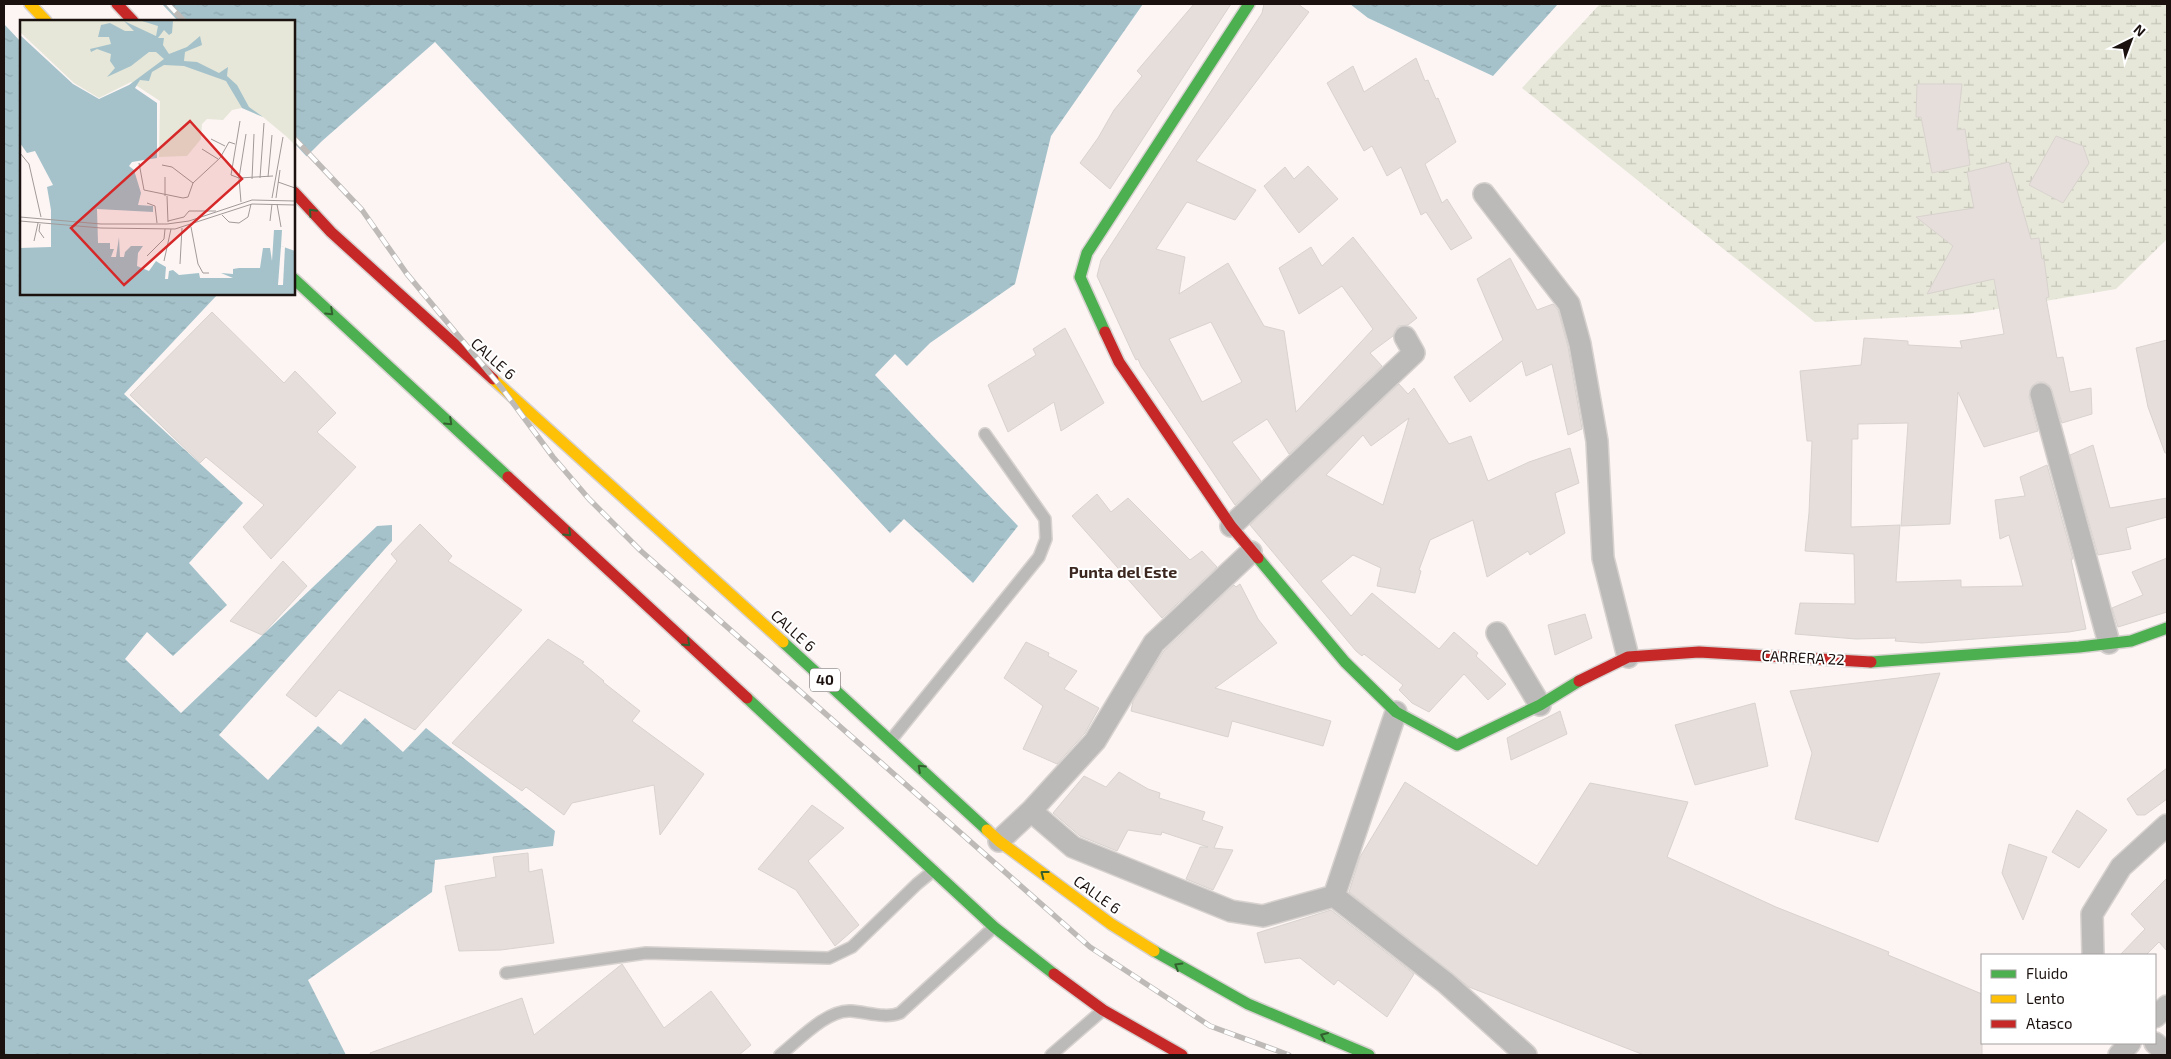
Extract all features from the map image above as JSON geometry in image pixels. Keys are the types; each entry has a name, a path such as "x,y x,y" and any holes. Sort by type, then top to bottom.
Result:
{"main road":[{"path":"30,4 45,20"},
{"path":"117,4 132,20"},
{"path":"1249,4 1087,253 1080,277 1119,362 1231,526 1345,662 1396,712"},
{"name":"CALLE 6","path":"295,193 331,232 891,740 999,841 1111,924 1186,971 1248,1004 1369,1055"},
{"path":"295,280 994,927 1029,956 1103,1010 1182,1055"},
{"name":"CARRERA 22","path":"1396,712 1456,745 1540,705 1583,678 1628,657 1699,652 1869,662 2131,641 2167,628"}],"street":[{"path":"1484,194 1570,304 1580,344 1597,441 1603,558 1628,657"},
{"path":"1231,526 1414,353 1405,337"},
{"path":"2041,394 2109,643"},
{"path":"999,841 1031,811 1095,741 1154,643 1251,552"},
{"path":"1497,633 1540,705"},
{"path":"1334,896 1396,712"},
{"path":"1031,811 1073,847 1231,911 1263,916 1334,896"},
{"path":"2093,954 2092,914 2121,867 2167,825"},
{"path":"1334,896 1446,983 1526,1055"},
{"path":"2156,1017 2167,1006"},
{"path":"2119,1055 2129,1044"},
{"path":"2156,1044 2167,1054"}],"lane":[{"path":"891,740 1039,557 1046,539 1045,519 985,434"},
{"path":"506,973 646,953 829,958 852,947 933,871"},
{"path":"780,1055 826,1017 848,1010 893,1016 900,1013 994,927"},
{"path":"1052,1055 1103,1010"}],"green space":[{"path":"1600,4 2167,4 2167,239 2116,289 1968,314 1815,322 1522,88"}],"water":[{"path":"4,4 1143,4 1051,136 1015,284 930,343 907,366 895,354 875,375 1018,526 973,583 904,519 890,533 435,42 322,141 295,168 295,20 20,20 20,295 217,295 124,394 243,503 189,563 227,605 173,656 147,632 125,659 181,713 377,526 392,525 392,541 219,735 268,780 318,726 341,745 365,718 403,752 426,728 555,831 553,846 435,860 432,892 308,980 346,1055 4,1055"},
{"path":"1350,4 1558,4 1493,76 1368,18"}],"pier":[{"path":"4,4 162,4 177,20 20,20 20,41 4,24"},
{"path":"295,144 308,158 295,170"}],"building":[{"path":"1194,4 1231,4 1110,189 1080,163 1098,138 1114,110 1142,76 1137,71"},
{"path":"1264,4 1298,4 1309,12 1196,161 1256,190 1235,220 1187,202 1156,249 1185,257 1179,294 1228,263 1264,326 1284,331 1296,412 1373,329 1342,286 1299,314 1279,268 1311,247 1322,266 1353,237 1417,318 1408,325 1398,326 1393,336 1370,353 1382,366 1289,454 1267,419 1232,442 1261,481 1235,505 1138,359 1136,360 1097,276 1101,260 1262,13","holes":["1211,322 1242,382 1202,402 1169,339"]},
{"path":"1416,58 1425,81 1428,80 1436,99 1438,98 1456,142 1425,164 1442,203 1447,199 1472,238 1451,250 1426,212 1421,215 1401,167 1387,176 1372,146 1364,151 1327,83 1353,66 1364,92"},
{"path":"1917,84 1962,84 1957,130 1965,129 1970,165 1932,173 1921,117 1916,117"},
{"path":"2056,136 2083,146 2089,163 2063,203 2029,185"},
{"path":"2009,162 2031,239 2039,238 2049,297 2046,298 2057,358 2063,357 2070,392 2091,388 2092,414 2062,423 2050,386 2044,382 2037,382 2032,386 2029,397 2038,431 1984,447 1958,392 1950,524 1901,526 1908,423 1858,424 1858,439 1852,439 1851,527 1900,525 1896,582 1961,580 1961,587 2023,586 2009,535 2000,539 1995,500 2025,496 2020,477 2047,465 2073,559 2071,559 2086,629 2069,632 1922,643 1895,641 1896,638 1856,639 1795,634 1800,603 1855,604 1854,554 1805,551 1809,513 1812,441 1807,441 1800,371 1861,365 1864,338 1908,341 1908,345 1962,348 1960,341 2004,334 1994,279 1927,294 1953,246 1916,217 1974,208 1967,172"},
{"path":"1308,166 1338,199 1299,233 1264,186 1285,167 1294,179"},
{"path":"1510,258 1537,310 1553,304 1558,310 1568,347 1582,429 1568,435 1552,364 1526,376 1522,361 1470,402 1454,377 1503,340 1477,279"},
{"path":"212,312 284,383 295,371 336,413 317,432 356,467 271,559 243,527 264,505 206,457 200,463 130,395"},
{"path":"1065,328 1104,403 1061,431 1054,402 1008,432 988,385 1036,355 1033,349"},
{"path":"2167,340 2167,453 2165,453 2148,407 2136,348"},
{"path":"1399,384 1408,394 1414,388 1449,444 1471,436 1488,481 1529,462 1570,448 1579,483 1555,493 1565,533 1530,555 1528,551 1487,577 1473,520 1430,540 1419,570 1421,571 1415,593 1377,586 1381,568 1353,555 1321,581 1351,616 1372,593 1439,649 1454,632 1478,653 1476,656 1506,684 1488,700 1464,674 1429,712 1412,703 1399,690 1403,685 1364,654 1362,656 1356,651 1250,525","holes":["1409,418 1383,505 1326,475 1363,435 1371,446"]},
{"path":"2093,445 2110,508 2167,498 2167,517 2126,528 2131,549 2098,555 2070,455"},
{"path":"1097,494 1111,512 1128,498 1190,560 1202,551 1217,567 1162,618 1072,516"},
{"path":"420,524 452,556 448,561 522,610 415,730 339,690 316,717 286,695 397,561 391,554"},
{"path":"2167,558 2167,612 2118,627 2112,608 2143,595 2132,572"},
{"path":"283,561 307,586 262,635 230,621"},
{"path":"1240,584 1258,619 1277,643 1215,688 1331,721 1323,746 1232,721 1228,737 1131,711 1133,701 1164,651 1234,585 1236,587"},
{"path":"1585,614 1592,638 1555,655 1548,625"},
{"path":"548,639 584,662 582,663 603,682 640,711 632,721 704,774 660,835 654,785 572,803 564,815 526,787 522,791 452,743"},
{"path":"1026,642 1049,653 1048,656 1077,671 1064,689 1099,708 1085,733 1057,764 1023,749 1043,706 1004,678"},
{"path":"1940,673 1878,842 1795,819 1812,753 1790,691"},
{"path":"1755,703 1768,766 1695,785 1675,725"},
{"path":"1560,711 1567,734 1511,760 1507,738"},
{"path":"2167,768 2167,799 2145,815 2137,815 2127,799"},
{"path":"1119,772 1148,789 1160,793 1159,798 1205,812 1202,820 1223,827 1214,848 1233,850 1213,890 1186,879 1200,847 1208,847 1162,832 1161,835 1128,830 1117,851 1080,836 1053,813 1084,776 1106,787"},
{"path":"1405,782 1537,866 1590,783 1688,802 1667,857 1776,907 1889,952 1888,955 1981,994 1982,1055 1644,1055 1469,987 1349,892 1360,857"},
{"path":"812,805 844,828 808,861 859,925 835,946 796,890 758,869"},
{"path":"2077,810 2107,830 2079,868 2052,852"},
{"path":"2009,844 2047,857 2023,920 2002,873"},
{"path":"528,853 529,872 542,869 554,943 501,950 459,951 445,886 496,877 493,857"},
{"path":"2167,878 2167,951 2159,942 2147,954 2121,954 2145,929 2131,914"},
{"path":"1331,910 1414,974 1387,1017 1338,980 1334,985 1300,958 1265,963 1257,933"},
{"path":"622,964 664,1028 711,991 751,1045 739,1055 371,1055 370,1053 522,998 534,1035"}],"railway":[{"path":"168,4 183,20"},
{"path":"295,139 362,210 407,274 501,387 553,457 589,499 641,551 1090,947 1210,1026 1289,1055"}],"traffic: fast":[{"path":"1105,332 1080,277 1087,253 1249,4"},
{"path":"295,280 508,477"},
{"path":"1258,558 1345,662 1396,712 1457,745 1540,705 1579,681"},
{"path":"1871,662 2079,647 2131,641 2167,628"},
{"path":"783,642 987,830"},
{"path":"747,698 994,927 1054,974"},
{"path":"1154,951 1248,1004 1369,1055"}],"traffic: slow":[{"path":"30,4 45,20"},
{"path":"493,379 783,642"},
{"path":"987,830 999,841 1111,924 1154,951"}],"traffic: jam":[{"path":"117,4 132,20"},
{"path":"295,193 331,232 493,379"},
{"path":"1105,332 1119,362 1231,526 1258,558"},
{"path":"508,477 747,698"},
{"path":"1579,681 1628,657 1699,652 1871,662"},
{"path":"1054,974 1103,1010 1182,1055"}],"district":[{"name":"Punta del Este","path":"1123,572"}]}
